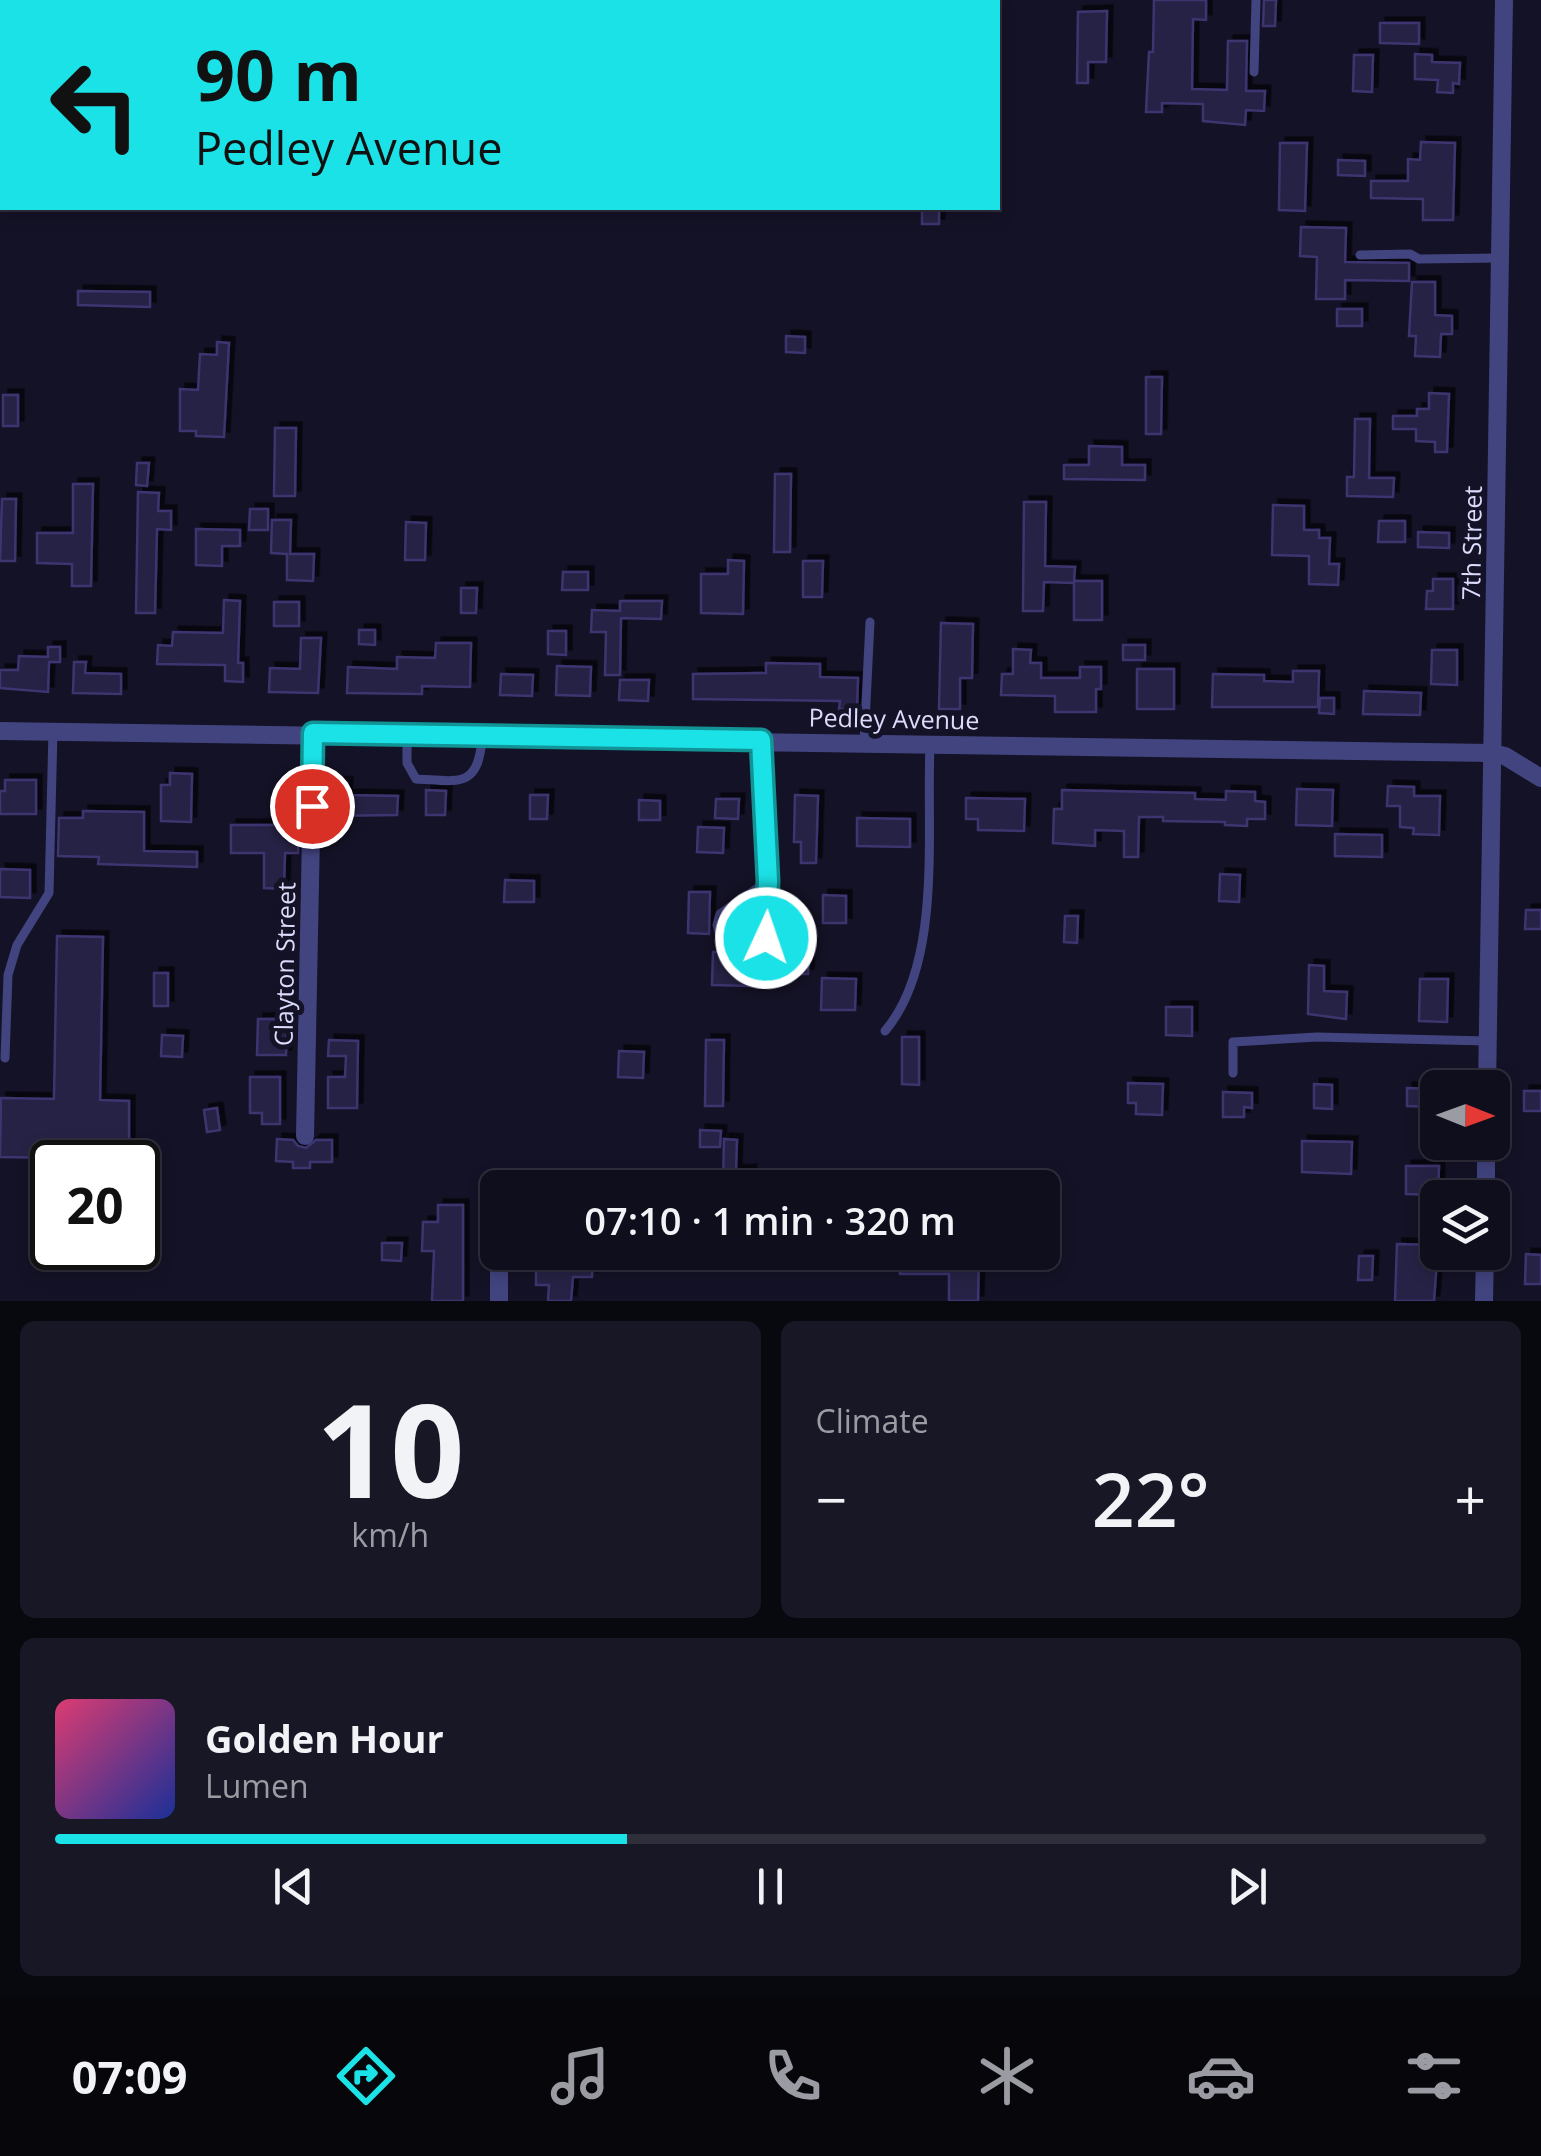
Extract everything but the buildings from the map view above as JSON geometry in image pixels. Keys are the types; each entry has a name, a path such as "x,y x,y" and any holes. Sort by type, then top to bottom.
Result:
{"street":[{"name":"7th Street","path":"1487,1070 1504,0"},
{"name":"Pedley Avenue","path":"0,731 407,734 1492,753 1505,756 1541,778"},
{"name":"Clayton Street","path":"306,1136 313,733"},
{"path":"499,1270 499,1301"},
{"path":"1484,1301 1485,1270"}],"lane":[{"path":"1254,72 1256,0"},
{"path":"1360,255 1500,258"},
{"path":"864,742 870,622"},
{"path":"5,1058 8,975 17,945 49,893 53,731"},
{"path":"407,734 407,762 416,778 458,781 470,777 476,769 482,736"},
{"path":"761,740 768,881 766,938 760,942 721,940 717,926 720,914 768,881"},
{"path":"885,1030 903,1005 916,968 924,924 930,743"},
{"path":"1233,1073 1233,1042 1317,1037 1488,1041"}],"route":[{"path":"312,806 313,733 761,740 768,881 766,938"}]}
